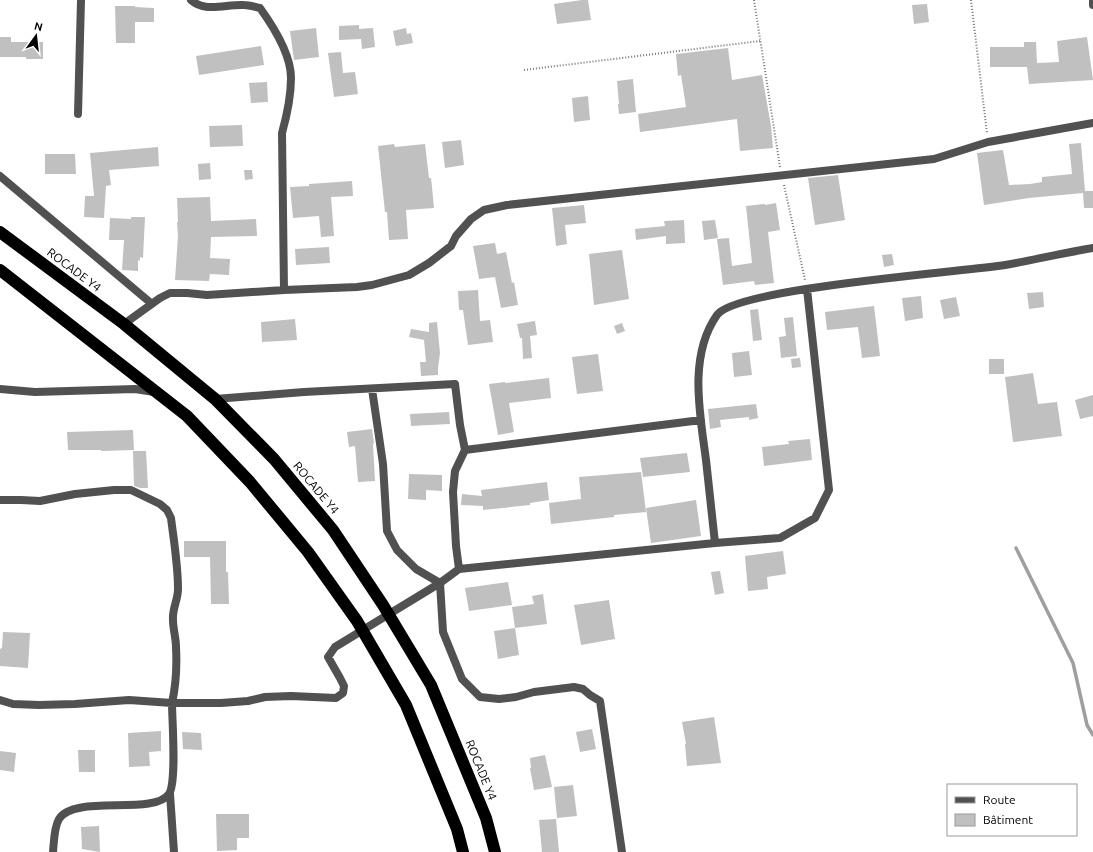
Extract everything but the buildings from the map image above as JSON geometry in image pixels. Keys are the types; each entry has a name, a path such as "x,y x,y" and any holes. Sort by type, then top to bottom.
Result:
{"highway":[{"name":"ROCADE Y4","path":"0,232 124,324 215,399 274,459 333,530 383,606 431,685 486,818 495,852"},
{"path":"0,270 187,416 250,482 308,552 357,621 406,705 457,829 463,852"}],"street":[{"path":"78,114 81,0"},
{"path":"191,0 197,5 211,7 244,5 260,8 287,55 292,77 287,114 282,133 284,290"},
{"path":"1093,0 1093,5"},
{"path":"124,324 160,298 170,294 187,293 207,295 357,287 372,285 409,275 430,263 452,246 456,236 471,219 484,210 507,205 934,159 988,142 1093,123"},
{"path":"0,176 152,304"},
{"path":"715,543 701,420 699,382 700,360 710,329 718,314 729,307 752,300 807,289 1004,265 1093,248"},
{"path":"0,700 13,704 39,705 129,700 172,703 221,703 248,701 265,697 291,696 336,698 343,693 344,686 328,656 335,647 440,583 459,569 715,543 780,538 815,518 829,490 807,289"},
{"path":"215,399 304,392 455,384 465,450 455,472 453,492 456,546 459,569"},
{"path":"0,389 35,392 135,390 157,393"},
{"path":"372,389 383,464 387,532 398,550 416,569 440,583"},
{"path":"465,450 701,420"},
{"path":"0,500 40,501 75,494 114,490 131,490 148,497 167,510 171,518 178,575 177,597 173,615 176,663 172,703 174,774 170,794 174,852"},
{"path":"440,583 443,632 462,678 480,697 499,700 534,692 574,687 583,689 600,701 622,852"},
{"path":"53,852 59,819 66,812 81,807 150,804 163,799 170,794"}],"path":[{"path":"754,0 782,175 807,289"},
{"path":"971,0 988,142"},
{"path":"524,70 760,41"}],"waterway":[{"path":"1016,548 1073,663 1087,725 1093,735"}]}
